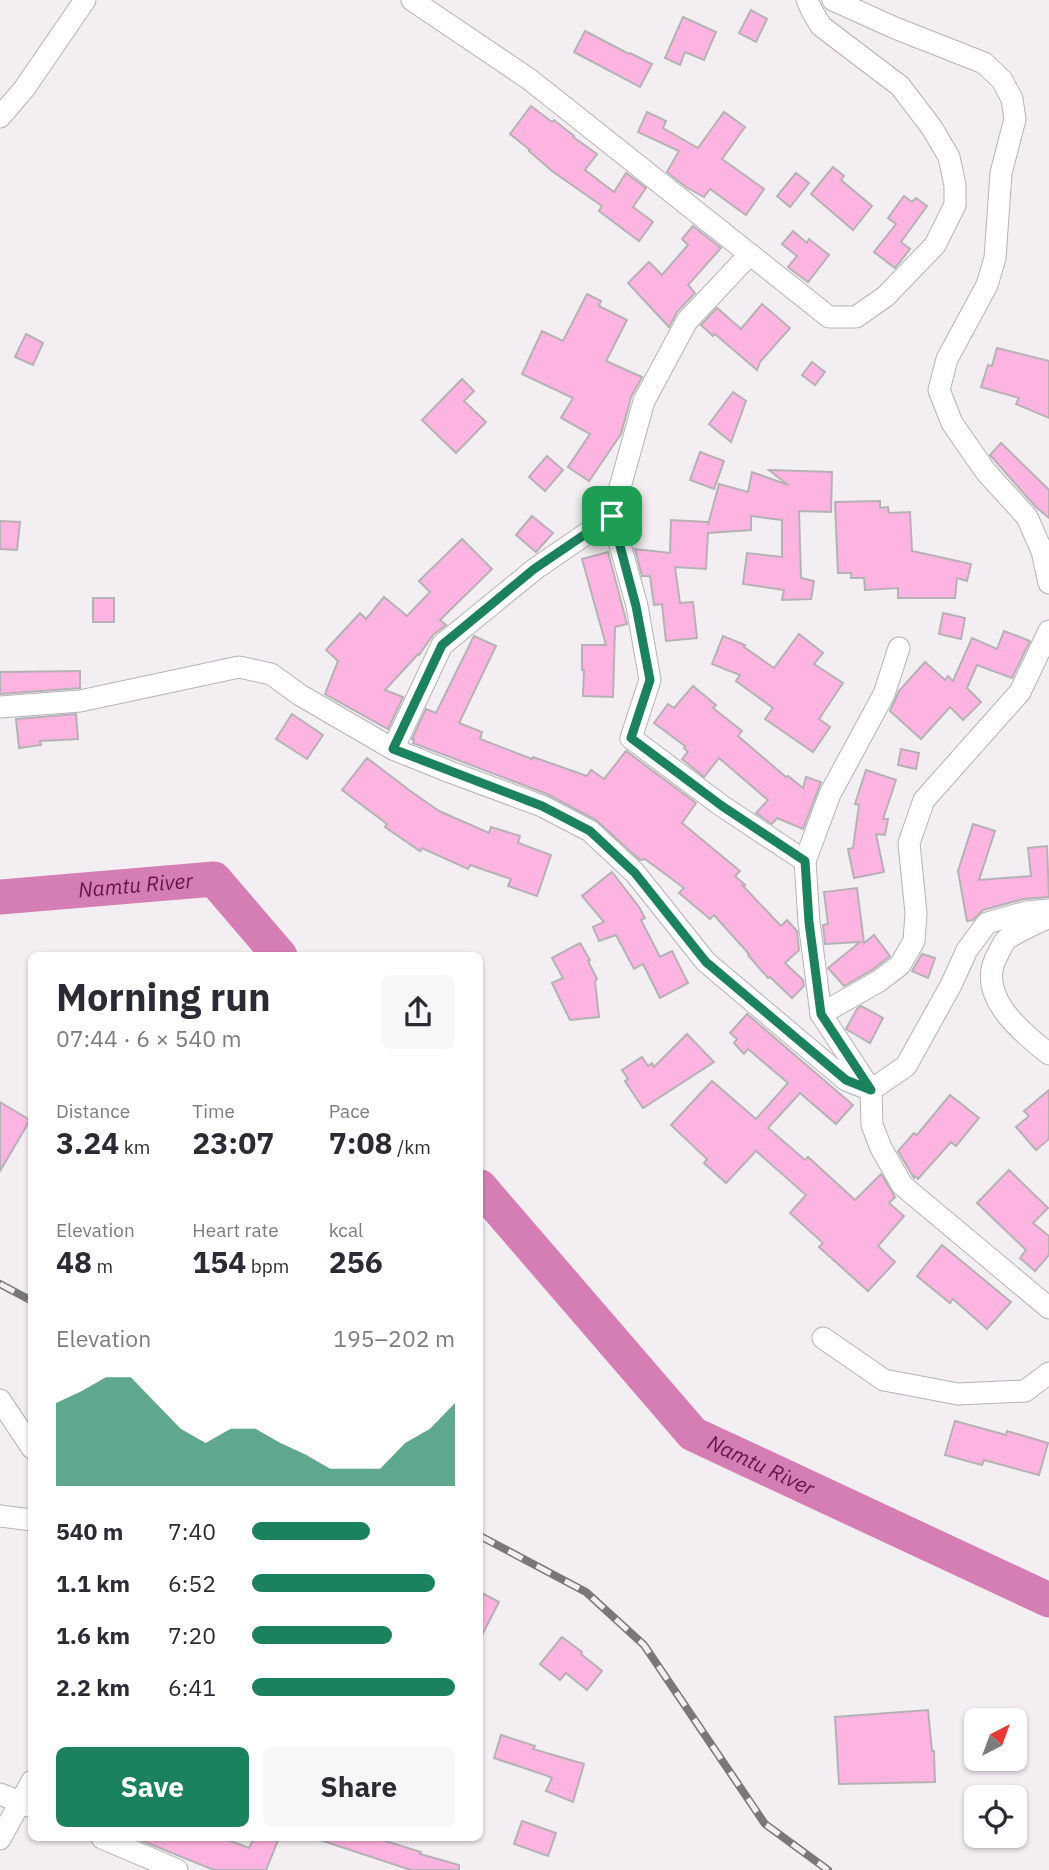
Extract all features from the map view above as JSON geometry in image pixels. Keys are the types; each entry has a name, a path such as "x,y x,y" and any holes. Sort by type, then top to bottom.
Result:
{"street":[{"path":"0,117 24,89 85,0"},
{"path":"412,0 529,79 829,317 856,317 886,296 935,245 955,205 955,186 948,157 932,128 900,86 821,26 807,0"},
{"path":"833,0 984,63 1002,80 1012,99 1015,119 1001,173 995,258 987,285 947,359 939,390 952,423 986,472 1027,517 1042,551 1049,583"},
{"path":"750,254 687,321 644,401 612,516 636,606 650,680 631,738 722,806 805,861"},
{"path":"393,749 442,645 534,569 612,516"},
{"path":"821,1014 879,981 900,965 914,941 916,913 909,843 924,800 1020,692 1049,631"},
{"path":"899,648 884,694 830,794 805,861 809,922 821,1014 871,1090 872,1125 881,1148 902,1185 1049,1308"},
{"path":"0,707 80,701 239,667 271,674 300,695 393,749 542,806 590,831 635,873 706,962 846,1080 871,1090"},
{"path":"871,1090 906,1066 951,985 967,950 987,923 1026,912 1049,910"},
{"path":"1049,916 1006,940 992,963 992,990 1002,1009 1023,1034 1049,1054"},
{"path":"823,1338 884,1380 958,1394 1025,1391 1049,1373"},
{"path":"0,1400 28,1442"},
{"path":"0,1516 28,1520"},
{"path":"0,1794 26,1805 0,1839"},
{"path":"109,1841 177,1870"}],"building":[{"path":"751,10 767,19 756,42 739,33"},
{"path":"683,17 716,32 704,60 685,52 680,65 665,58"},
{"path":"585,31 652,64 640,87 574,52"},
{"path":"531,106 552,122 554,120 597,154 585,170 614,192 626,173 646,188 633,207 653,222 639,241 599,211 602,206 552,171 510,134"},
{"path":"647,112 666,121 663,128 698,148 724,112 745,127 722,159 764,189 746,215 710,189 704,197 667,172 679,151 638,132"},
{"path":"833,167 844,176 841,180 872,206 853,230 811,194"},
{"path":"796,173 809,183 790,207 777,196"},
{"path":"904,196 912,202 916,198 927,206 901,242 910,249 895,268 874,252 896,224 888,218"},
{"path":"693,226 721,248 688,285 695,293 677,312 669,327 628,283 649,262 662,275 688,245 682,239"},
{"path":"793,231 807,243 809,239 829,255 808,282 788,267 797,256 782,244"},
{"path":"587,294 601,301 599,306 627,320 606,361 642,377 631,397 621,434 589,481 568,467 590,434 561,418 573,398 522,374 542,331 563,341"},
{"path":"762,304 790,328 760,362 757,370 701,325 717,308 741,329"},
{"path":"26,334 43,343 33,365 15,357"},
{"path":"997,348 1049,361 1049,418 1016,404 1019,398 981,387 988,365 992,366"},
{"path":"812,362 825,372 815,385 802,375"},
{"path":"462,379 474,391 464,401 486,422 456,453 422,420"},
{"path":"733,392 746,401 731,442 709,424"},
{"path":"1001,443 1049,490 1049,518 990,455"},
{"path":"700,452 724,461 714,489 690,480"},
{"path":"547,456 563,470 545,491 529,477"},
{"path":"769,470 832,472 831,512 799,511 801,578 814,581 811,599 782,600 784,590 743,584 747,553 782,557 782,520 751,516 751,530 708,533 706,569 675,567 680,603 693,602 697,638 666,641 662,604 654,605 650,576 642,576 635,549 670,553 671,520 708,522 708,525 719,484 748,492 752,472 788,485"},
{"path":"880,501 880,508 888,507 889,513 910,512 912,551 971,564 967,581 957,578 955,598 898,598 898,588 865,590 864,578 851,578 851,573 838,573 835,502"},
{"path":"532,516 553,533 536,552 516,535"},
{"path":"0,521 20,522 17,550 0,549"},
{"path":"462,539 492,569 440,620 446,625 433,635 419,655 385,690 403,697 388,729 325,694 338,661 326,650 360,613 366,619 384,597 407,616 430,592 419,581"},
{"path":"608,552 627,624 615,627 613,697 583,696 582,645 606,645 582,559"},
{"path":"93,598 114,598 114,622 93,622"},
{"path":"943,613 965,618 961,639 939,634"},
{"path":"1004,631 1030,641 1012,678 977,665 967,688 981,702 963,720 950,707 921,739 890,711 899,691 925,662 945,680 948,676 953,681 972,638 997,649"},
{"path":"799,634 823,653 814,664 843,683 819,719 830,727 813,752 765,719 773,708 736,681 740,675 712,664 723,636 745,645 744,647 774,668"},
{"path":"474,636 496,646 459,723 482,732 480,739 587,776 591,770 604,779 626,751 696,803 682,823 740,871 735,876 781,926 787,920 797,931 799,950 785,963 803,980 804,986 792,998 768,978 714,915 710,919 679,893 684,888 645,859 640,860 596,820 547,794 413,743 412,739 426,709 436,713"},
{"path":"80,671 80,688 0,694 0,672"},
{"path":"693,686 716,705 713,708 742,731 738,736 786,777 803,788 806,777 821,782 803,829 777,818 772,824 756,813 768,800 719,758 704,777 682,759 688,752 685,746 654,723 668,704 674,708"},
{"path":"76,714 78,739 40,741 41,745 19,748 16,719"},
{"path":"292,714 323,735 307,759 276,739"},
{"path":"901,749 919,753 916,769 898,765"},
{"path":"367,758 439,811 489,833 491,827 520,836 518,843 551,855 537,896 508,886 511,879 470,865 468,869 422,848 420,851 385,827 387,824 342,790"},
{"path":"866,770 896,780 883,819 888,819 885,835 876,834 884,872 854,878 848,849 853,848 859,805 855,804"},
{"path":"973,824 995,831 979,880 1031,876 1028,848 1047,846 1049,897 1023,899 983,910 973,920 967,921 958,871"},
{"path":"612,872 639,907 645,918 641,920 660,957 672,951 688,983 660,998 643,964 634,969 616,935 599,941 593,927 604,922 582,896"},
{"path":"857,888 864,943 874,935 890,956 844,986 828,968 860,942 825,944 823,925 828,924 824,892"},
{"path":"580,943 597,979 595,981 599,1017 570,1020 552,983 563,978 552,958"},
{"path":"922,954 935,958 928,978 912,971"},
{"path":"861,1006 883,1018 870,1043 846,1029"},
{"path":"747,1014 853,1105 836,1124 800,1093 768,1128 805,1160 808,1157 855,1200 881,1174 895,1197 889,1203 904,1216 878,1246 895,1262 868,1291 819,1247 823,1243 790,1213 806,1195 756,1151 726,1183 704,1163 707,1159 671,1125 712,1081 756,1119 788,1083 748,1049 744,1054 734,1043 737,1039 730,1033"},
{"path":"687,1034 714,1062 643,1108 625,1081 628,1079 622,1070 642,1057 648,1066 652,1063 654,1067"},
{"path":"1049,1090 1049,1139 1036,1150 1016,1127 1029,1116 1024,1111"},
{"path":"950,1095 979,1118 956,1146 951,1142 918,1179 915,1176 914,1178 898,1151 914,1133 917,1135"},
{"path":"0,1102 28,1119 28,1123 0,1171"},
{"path":"1009,1170 1048,1208 1033,1223 1049,1236 1049,1255 1035,1271 1020,1258 1026,1250 977,1203"},
{"path":"942,1245 1011,1302 987,1329 953,1299 950,1303 917,1276"},
{"path":"955,1421 1006,1435 1007,1431 1048,1443 1039,1475 984,1460 982,1465 945,1455"},
{"path":"483,1594 499,1602 483,1633"},
{"path":"562,1637 602,1671 587,1690 566,1673 560,1680 540,1664"},
{"path":"928,1710 935,1782 839,1784 835,1717"},
{"path":"501,1735 535,1746 533,1749 584,1764 573,1802 546,1791 552,1778 494,1758"},
{"path":"522,1821 556,1833 548,1856 514,1844"},
{"path":"142,1841 231,1841 249,1848 252,1841 278,1841 266,1870 214,1870"},
{"path":"323,1841 386,1841 459,1865 459,1870 411,1870"}],"waterway":[{"name":"Namtu River","path":"0,897 214,879 277,952"},
{"name":"Namtu River","path":"483,1190 693,1434 1049,1600"}],"railway":[{"path":"0,1284 28,1299"},
{"path":"483,1538 586,1592 644,1645 765,1824 828,1870"}],"route":[{"path":"612,516 636,606 650,680 631,738 722,806 805,861 809,922 821,1014 871,1090 846,1080 706,962 635,873 590,831 542,806 393,749 442,645 534,569 612,516"}]}
